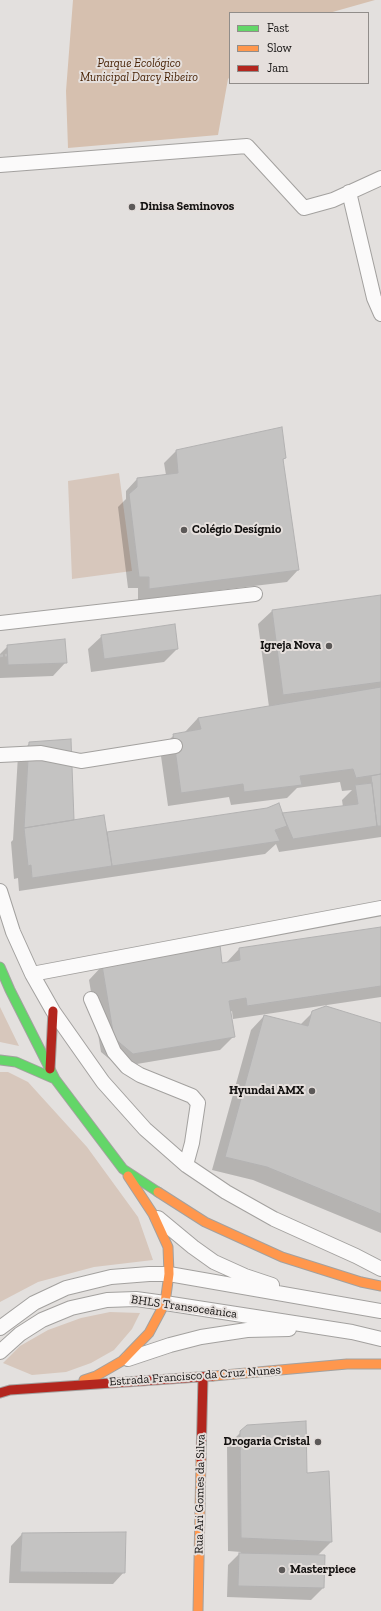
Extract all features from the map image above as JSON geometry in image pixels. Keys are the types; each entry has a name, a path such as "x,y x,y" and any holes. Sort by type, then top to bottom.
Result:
{"main road":[{"path":"0,967 55,1079 123,1169 153,1214 168,1248 169,1274 165,1303 149,1333 122,1361 96,1376 68,1385"},
{"path":"50,1070 53,1011"},
{"path":"0,1060 16,1062 55,1079"},
{"path":"123,1169 205,1222 282,1257 361,1282 381,1286"},
{"name":"Estrada Francisco da Cruz Nunes","path":"0,1393 10,1390 68,1385 203,1377 347,1364 381,1364"},
{"name":"Rua Ari Gomes da Silva","path":"198,1611 203,1377"},
{"path":"0,1383 10,1390"}],"lane":[{"path":"0,166 247,146 304,208 333,200 381,178"},
{"path":"349,192 374,298 381,314"},
{"path":"0,623 255,594"},
{"path":"0,755 41,753 81,761 175,746"},
{"path":"0,891 13,932 32,974 53,1011 103,1082 145,1129 186,1165 226,1192 274,1219 381,1269"},
{"path":"32,974 381,908"},
{"path":"91,999 114,1052 127,1067 140,1075 192,1096 198,1103 192,1143 186,1165"},
{"path":"153,1214 214,1262 245,1276 324,1302"},
{"name":"BHLS Transoceânica","path":"0,1328 34,1303 66,1288 111,1277 169,1274 381,1311"},
{"name":"BHLS Transoceânica","path":"0,1352 20,1334 42,1320 71,1308 107,1300 136,1299 352,1332 381,1339"},
{"path":"122,1361 170,1345 201,1337 247,1330 324,1328"}],"path":[{"path":"0,656 7,655"}],"shaded area":[{"path":"119,473 132,571 72,579 68,481"},
{"path":"0,1007 19,1046 0,1042"},
{"path":"0,1072 8,1072 28,1082 87,1147 138,1217 153,1260 94,1267 38,1282 0,1302"},
{"path":"110,1312 140,1313 132,1329 114,1350 91,1363 66,1372 32,1375 3,1363 20,1346 48,1330 81,1318"}],"green space":[{"name":"Parque Ecológico Municipal Darcy Ribeiro","path":"73,0 375,0 333,12 229,12 229,78 218,135 68,148 66,91"}],"building":[{"path":"282,427 286,458 283,459 299,570 149,589 149,577 139,577 129,494 137,487 137,478 178,473 176,450"},
{"name":"Igreja Nova","path":"381,595 381,682 283,695 272,610"},
{"path":"175,624 178,649 104,659 101,635"},
{"path":"65,639 67,663 8,665 7,645"},
{"path":"381,687 381,774 356,778 353,769 300,776 302,785 244,792 243,784 181,793 173,734 201,729 198,718"},
{"path":"71,739 74,820 24,828 29,742"},
{"path":"381,774 381,826 377,826 371,776"},
{"path":"372,783 377,826 293,839 282,813 358,804 355,785"},
{"path":"279,803 287,826 275,830 280,841 112,866 107,832 267,808"},
{"path":"104,815 112,866 32,878 31,865 28,866 24,828"},
{"path":"381,927 381,986 247,1006 246,998 229,1001 235,1037 133,1054 114,1038 102,965 220,945 222,963 240,960 239,948"},
{"name":"Hyundai AMX","path":"326,1006 381,1023 381,1214 267,1167 225,1157 264,1015 308,1026 312,1011"},
{"path":"306,1421 307,1473 329,1471 332,1542 241,1538 240,1431 247,1425"},
{"path":"126,1532 125,1573 20,1572 22,1533"},
{"name":"Masterpiece","path":"239,1553 325,1555 324,1588 238,1586"}],"traffic: fast":[{"path":"0,967 55,1079 123,1169 158,1192"},
{"path":"0,1060 16,1062 55,1079"}],"traffic: slow":[{"path":"84,1380 96,1376 122,1361 149,1333 165,1303 169,1274 168,1247 153,1214 128,1176"},
{"path":"158,1192 205,1222 282,1257 361,1282 381,1286"},
{"path":"213,1376 347,1364 381,1364"},
{"path":"198,1611 201,1459"}],"traffic: jam":[{"path":"50,1069 53,1011"},
{"path":"0,1393 10,1390 213,1376"},
{"path":"201,1459 203,1377"}],"place":[{"name":"Dinisa Seminovos","path":"132,207"},
{"name":"Colégio Desígnio","path":"184,530"},
{"name":"Igreja Nova","path":"329,646"},
{"name":"Hyundai AMX","path":"312,1091"},
{"name":"Drogaria Cristal","path":"318,1442"},
{"name":"Masterpiece","path":"282,1570"}]}
